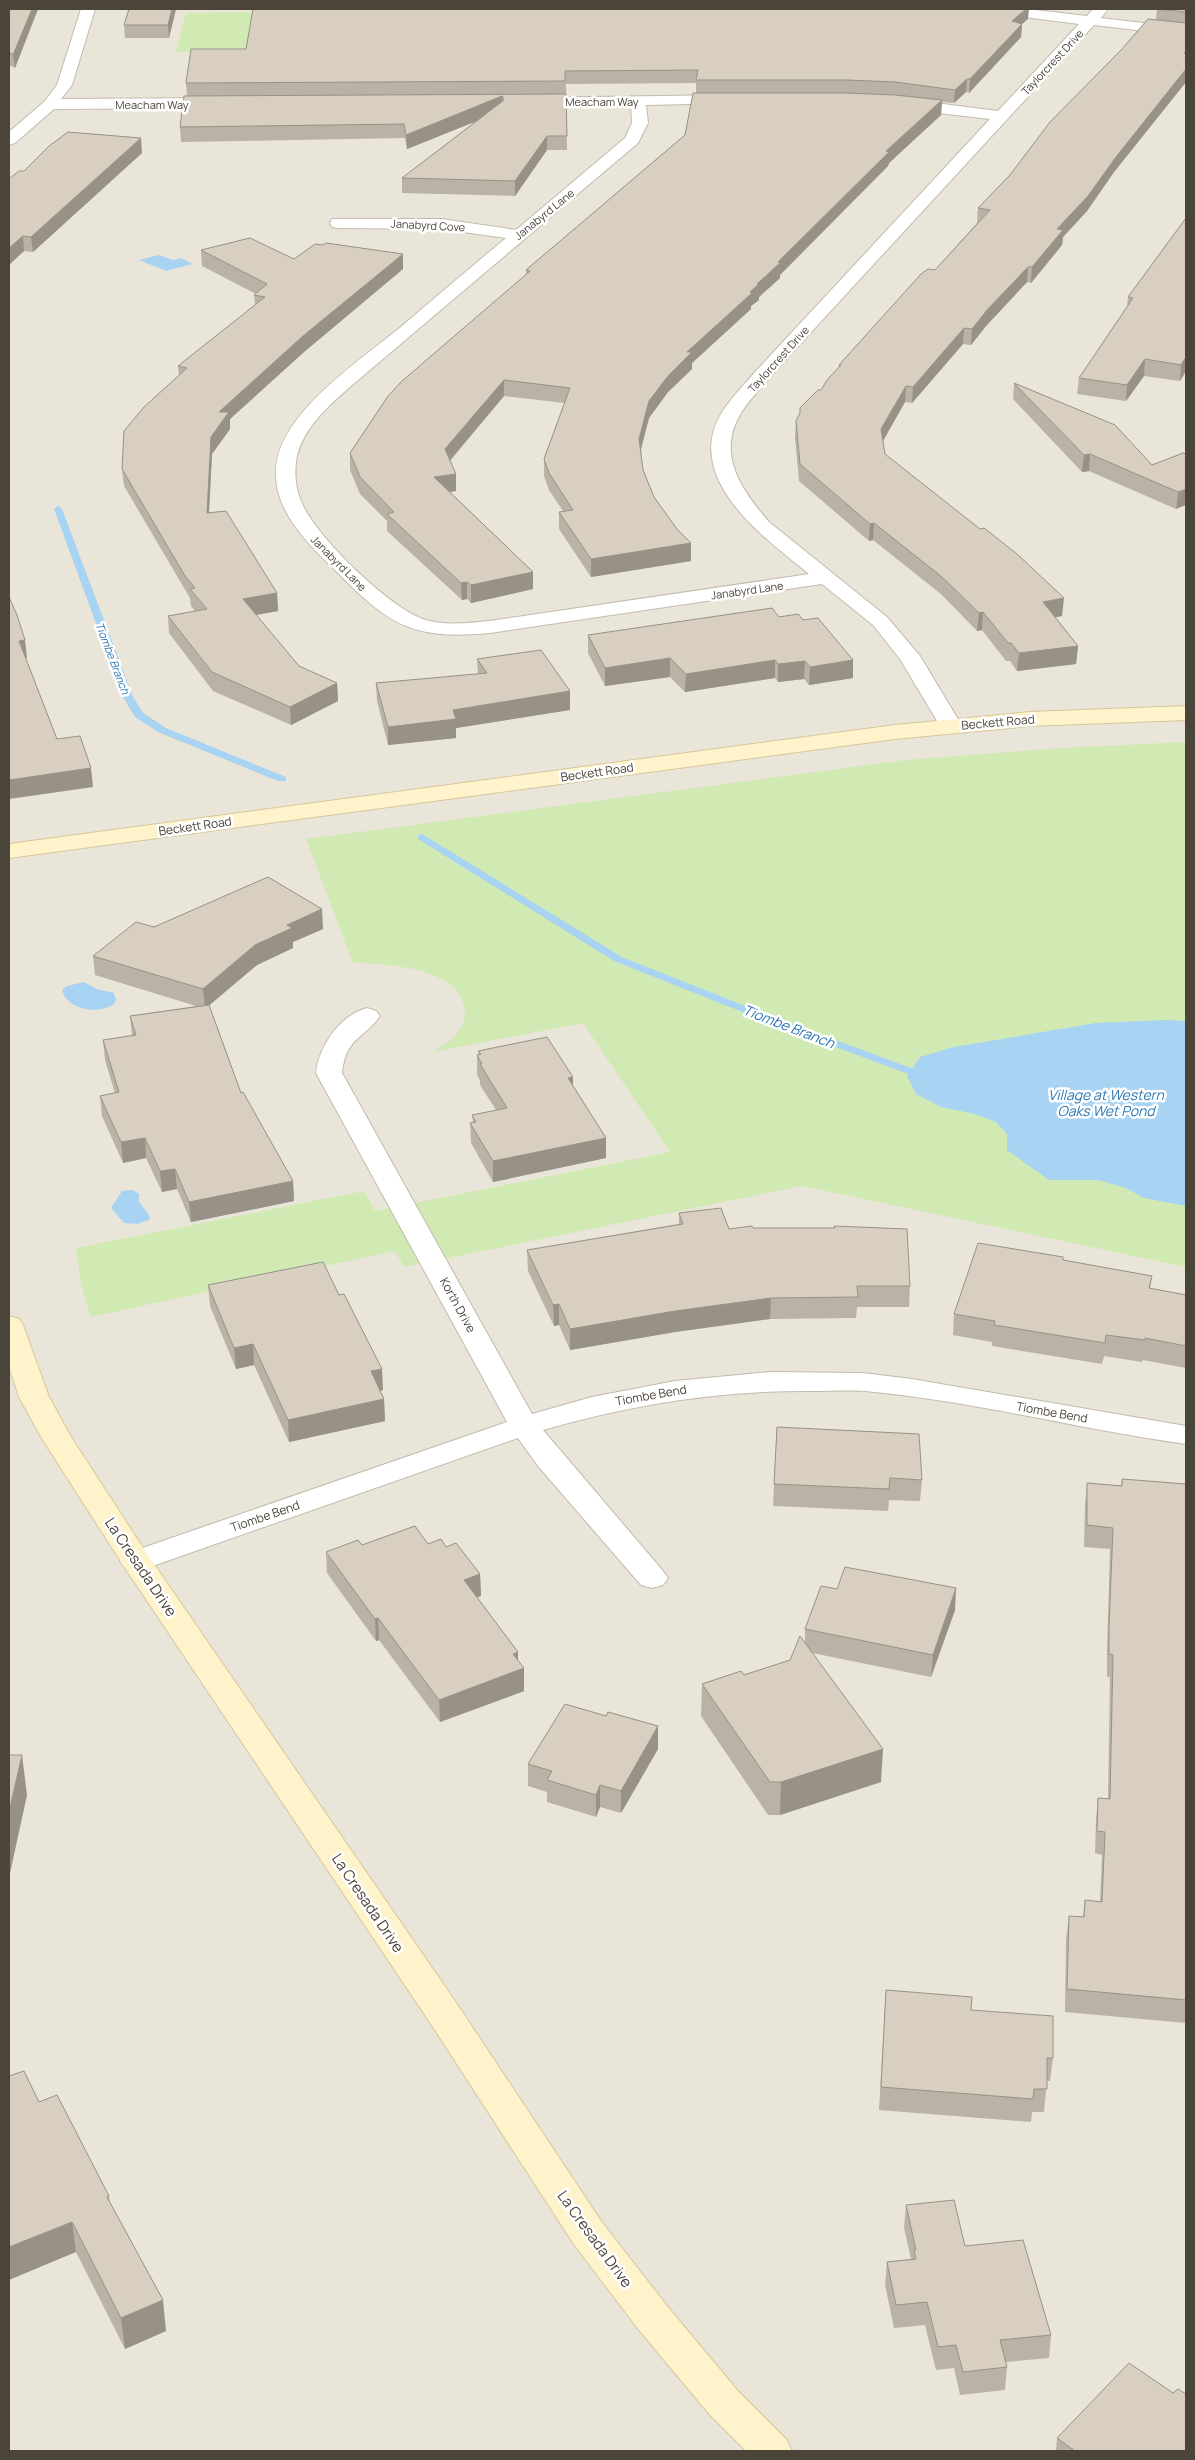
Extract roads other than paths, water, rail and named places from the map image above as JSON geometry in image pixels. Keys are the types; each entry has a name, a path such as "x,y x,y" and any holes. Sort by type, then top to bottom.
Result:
{"street":[{"path":"9,140 50,104 68,75 88,9"},
{"path":"993,9 1096,14 1186,32"},
{"name":"Taylorcrest Drive","path":"951,726 920,673 894,638 866,609 762,526 733,490 722,464 720,447 727,419 762,375 1096,14"},
{"name":"Janabyrd Lane","path":"638,100 640,123 632,140 518,235 323,404 297,434 288,453 286,487 298,516 316,541 390,612 413,625 437,630 482,628 828,578"},
{"name":"Meacham Way","path":"513,101 744,100"},
{"path":"885,102 1002,116"},
{"name":"Meacham Way","path":"50,104 238,103"},
{"name":"Janabyrd Cove","path":"338,223 442,224 518,235"},
{"name":"Beckett Road","path":"9,851 951,726 1061,717 1186,713"},
{"name":"Korth Drive","path":"367,1016 350,1028 337,1043 329,1072 524,1426 549,1459 652,1578"},
{"name":"La Cresada Drive","path":"9,1325 39,1405 56,1437 136,1561 444,2014 587,2232 653,2318 724,2403 772,2451"},
{"name":"Tiombe Bend","path":"136,1561 524,1426 592,1406 675,1390 770,1381 826,1380 912,1388 1186,1435"}],"water":[{"path":"159,255 173,260 181,258 193,264 166,271 139,260"},
{"path":"84,982 97,989 114,993 116,1000 114,1004 92,1010 84,1009 70,1002 62,990 67,986"},
{"name":"Village at Western Oaks Wet Pond","path":"1186,1021 1186,1206 1144,1198 1126,1188 1098,1180 1049,1180 1007,1150 1007,1134 996,1122 975,1114 941,1107 916,1094 907,1076 920,1057 954,1047 1096,1023"},
{"path":"133,1190 139,1194 139,1202 150,1216 149,1220 137,1224 124,1223 111,1208 122,1191"}],"waterway":[{"name":"Tiombe Branch","path":"58,509 128,697 139,715 162,730 282,779"},
{"name":"Tiombe Branch","path":"422,837 618,959 769,1019 926,1077"}]}
